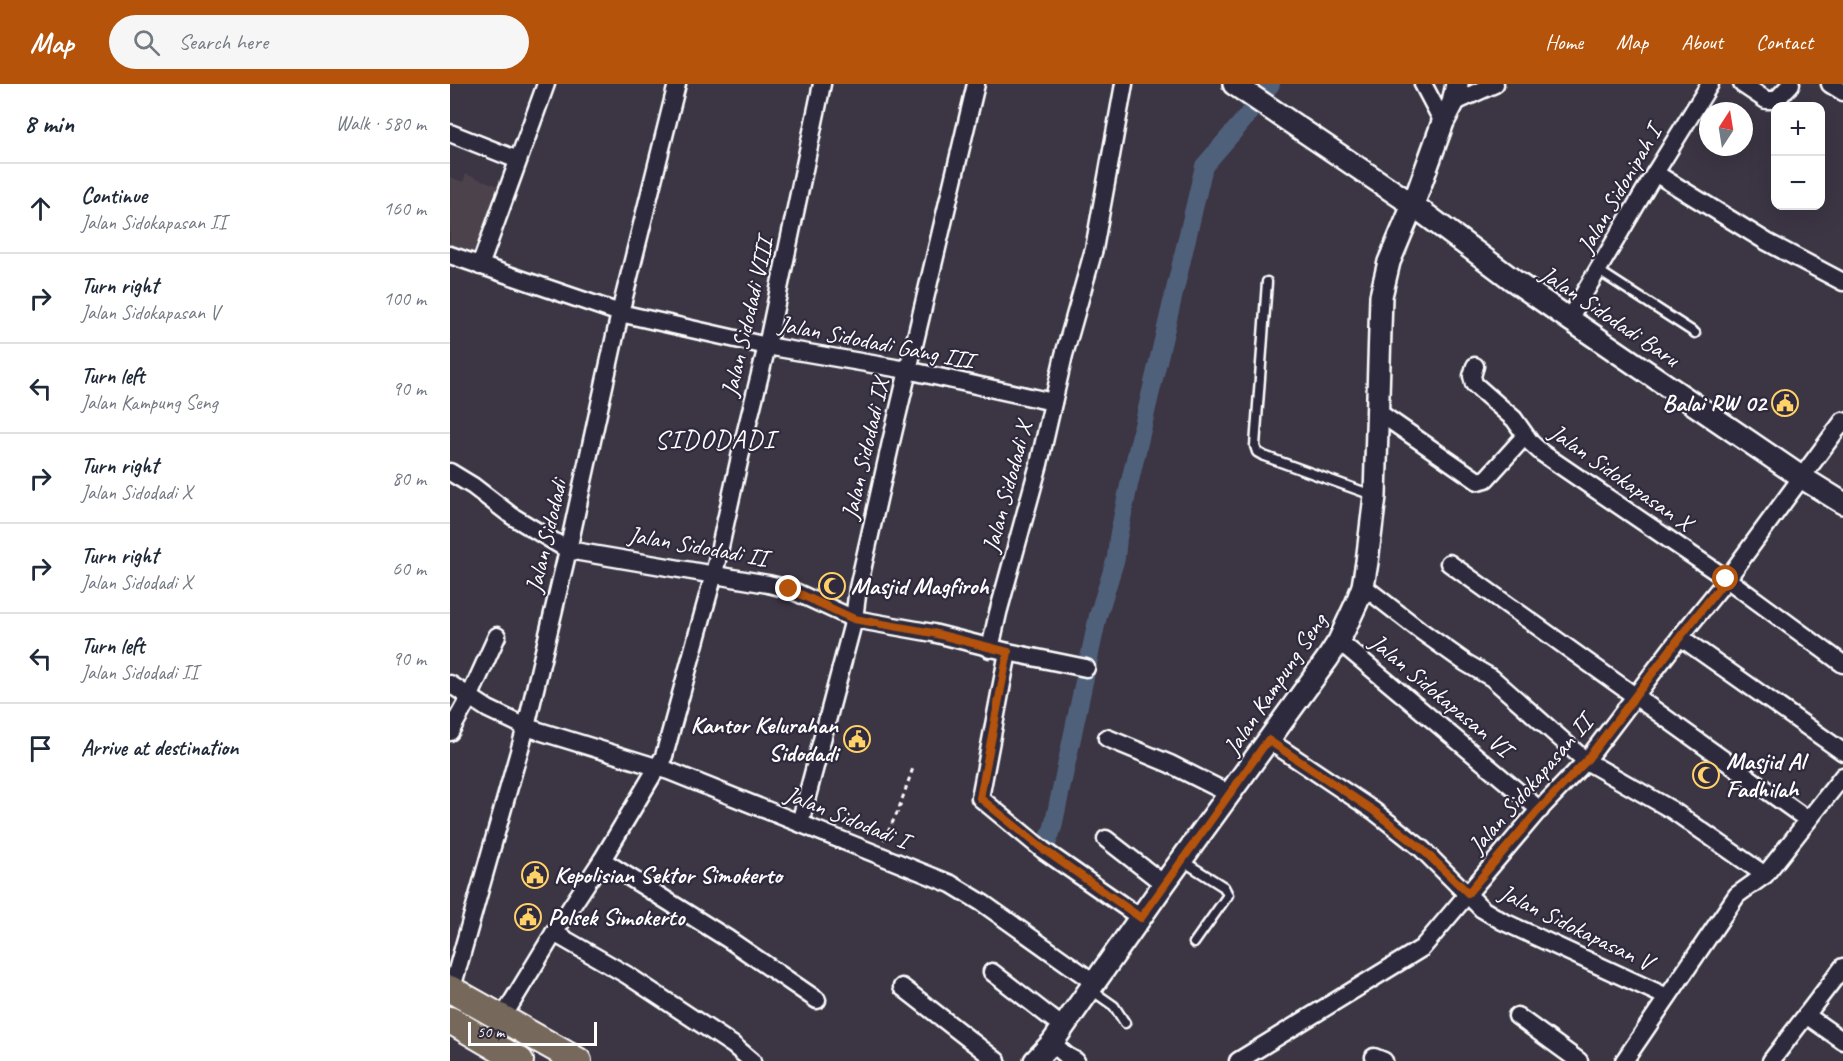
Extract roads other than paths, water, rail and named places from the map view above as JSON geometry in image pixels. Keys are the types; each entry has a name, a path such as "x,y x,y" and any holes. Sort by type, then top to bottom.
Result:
{"main road":[{"path":"451,991 578,1061"},
{"path":"450,1020 520,1061"}],"street":[{"path":"480,266 546,84"},
{"name":"Jalan Sidodadi","path":"451,991 526,727 620,313 677,84"},
{"name":"Jalan Sidodadi VIII","path":"487,1042 602,860 664,756 714,574 767,346 822,84"},
{"name":"Jalan Sidodadi IX","path":"800,823 854,619 861,577 908,370 976,84"},
{"name":"Jalan Sidodadi X","path":"990,649 1039,464 1064,355 1094,249 1124,84"},
{"path":"1423,84 1451,103 1495,84"},
{"name":"Jalan Sidonipah I","path":"1569,319 1710,84"},
{"path":"1742,84 1766,100 1776,100 1791,84"},
{"path":"1830,84 1843,92"},
{"path":"1250,94 1413,205"},
{"name":"Jalan Kampung Seng","path":"1035,1061 1057,1035 1339,641 1363,586 1375,496 1380,296 1389,262 1451,103"},
{"path":"450,133 518,160"},
{"path":"1655,173 1767,242 1843,282"},
{"name":"Jalan Sidodadi Baru","path":"1413,205 1569,319 1801,477 1843,503"},
{"name":"Jalan Sidodadi Gang III","path":"450,255 620,313 767,346 908,370 1053,402"},
{"path":"1475,366 1472,376 1474,384 1514,419 1525,436"},
{"name":"Jalan Sidokapasan X","path":"1378,412 1478,481 1486,479 1525,436 1542,453 1726,579 1843,664"},
{"name":"Jalan Sidokapasan II","path":"1238,1061 1422,948 1540,810 1586,761 1726,579 1843,421"},
{"path":"450,472 513,516 568,550"},
{"name":"Jalan Sidodadi II","path":"568,550 789,589 854,619 933,633 990,649"},
{"path":"1449,564 1808,820"},
{"path":"1363,586 1471,667 1492,678 1586,761 1672,810 1765,875"},
{"path":"450,732 469,698 497,636"},
{"path":"1680,637 1843,752"},
{"name":"Jalan Sidokapasan VI","path":"1339,641 1540,810"},
{"path":"990,649 1086,668"},
{"path":"1008,652 980,798 1043,849 1141,918"},
{"name":"Jalan Sidodadi I","path":"450,684 488,710 526,727 658,767 951,884 1092,986"},
{"path":"1107,738 1170,764 1230,794"},
{"name":"Jalan Sidokapasan V","path":"1268,740 1374,811 1422,849 1482,909 1502,921 1667,997"},
{"path":"1624,1061 1737,895 1765,875 1843,776"},
{"path":"1106,839 1164,884"},
{"path":"602,860 728,939 817,1000"},
{"path":"554,933 627,975 733,1045 752,1061"},
{"path":"1774,1060 1843,967"},
{"path":"992,972 1057,1035 1066,1056 1076,1061"},
{"path":"902,987 997,1061"},
{"path":"1806,1015 1843,1041"},
{"path":"1517,1016 1579,1061"}],"lane":[{"path":"1599,271 1695,333"},
{"path":"1267,282 1255,446 1257,452 1375,496"},
{"path":"1181,860 1224,887 1228,895 1194,943"},
{"path":"1092,986 1114,1006 1125,1023"}],"waterway":[{"path":"1046,847 1053,827 1098,616 1116,558 1129,485 1204,166 1271,84"}],"place":[{"name":"Balai RW 02","path":"1785,403"},
{"name":"Masjid Magfiroh","path":"832,586"},
{"name":"Kantor Kelurahan Sidodadi","path":"857,739"},
{"name":"Masjid Al Fadhilah","path":"1706,775"},
{"name":"Kepolisian Sektor Simokerto","path":"535,875"},
{"name":"Polsek Simokerto","path":"528,917"}],"district":[{"name":"SIDODADI","path":"715,439"}]}
